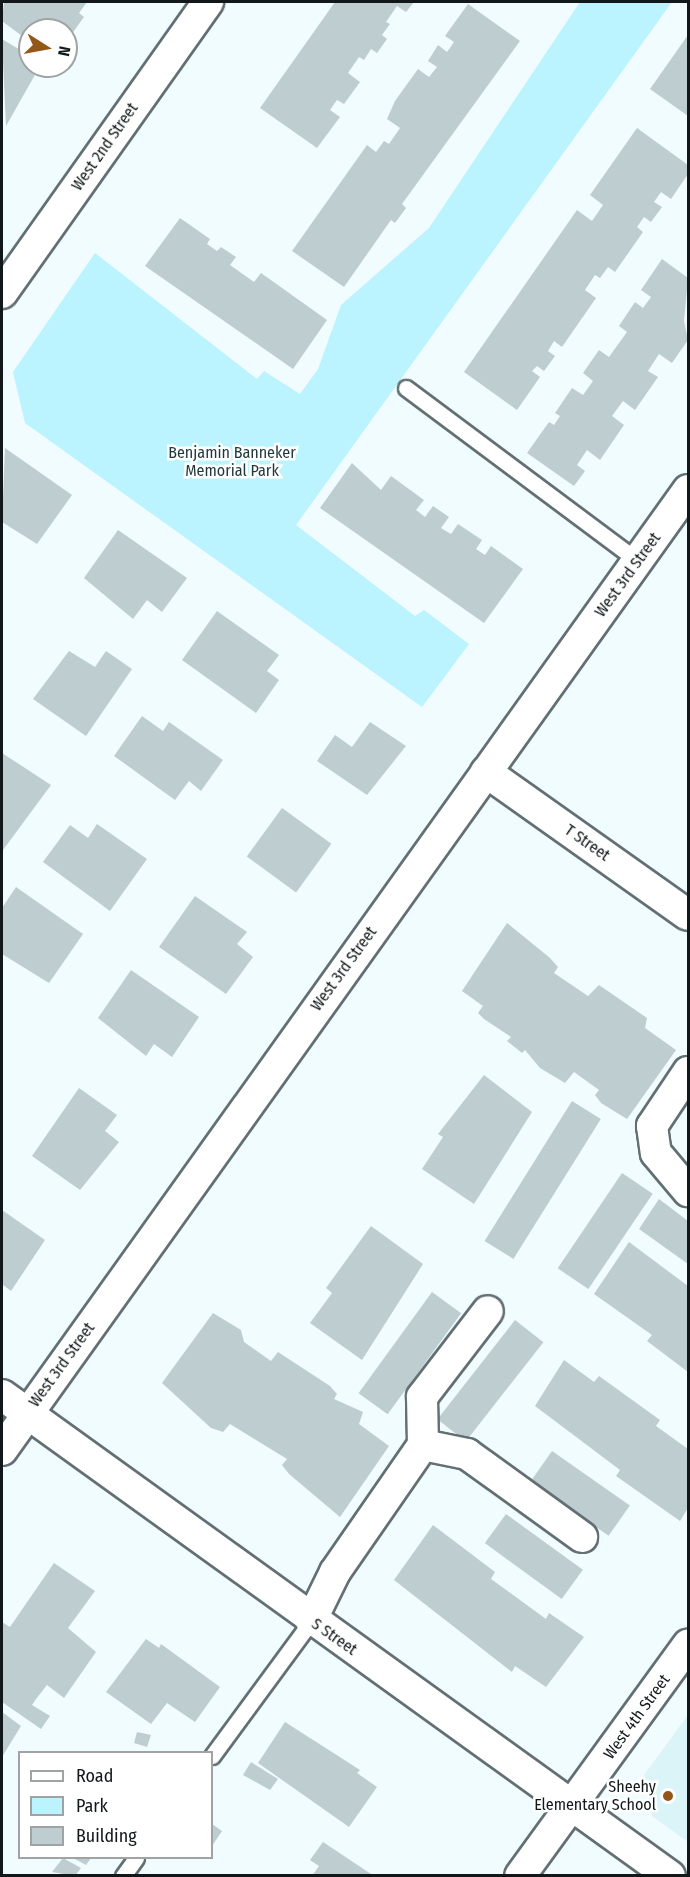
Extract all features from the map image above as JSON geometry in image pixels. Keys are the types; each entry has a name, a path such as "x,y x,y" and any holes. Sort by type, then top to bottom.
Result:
{"street":[{"name":"West 2nd Street","path":"2,293 208,2"},
{"name":"West 3rd Street","path":"2,1450 688,490"},
{"name":"T Street","path":"486,772 688,915"},
{"path":"688,1072 652,1126 656,1153 688,1191"},
{"path":"311,1621 335,1572 423,1445 422,1398 488,1311"},
{"name":"S Street","path":"2,1395 311,1621 670,1875"},
{"path":"423,1445 467,1454 582,1537"},
{"name":"West 4th Street","path":"520,1875 574,1806 688,1645"}],"lane":[{"path":"406,388 638,561"},
{"path":"213,1755 311,1621"},
{"path":"123,1875 135,1859"}],"shaded area":[{"name":"Sheehy Elementary School","path":"688,1715 688,1842 652,1816 644,1775"}],"green space":[{"name":"Benjamin Banneker Memorial Park","path":"580,2 672,2 296,525 415,616 424,610 469,644 422,707 25,423 13,372 95,253 257,379 264,371 300,394 318,369 341,305 429,228"}],"building":[{"path":"4,2 87,2 79,13 84,17 78,25 78,18 18,18 18,33 2,21"},
{"path":"335,2 414,2 406,12 397,6 386,22 390,24 382,35 387,39 377,53 371,49 364,60 359,57 348,73 360,82 344,104 337,100 330,110 340,117 317,148 260,108"},
{"path":"468,4 520,41 402,204 406,208 395,223 391,220 344,287 292,251 367,145 376,152 384,141 389,144 400,128 387,119 395,101 418,69 429,77 437,67 428,61 438,45 447,52 454,42 445,36"},
{"path":"688,35 688,116 650,89"},
{"path":"2,39 18,49 18,78 33,78 6,126"},
{"path":"637,128 688,165 688,174 671,199 661,192 654,202 662,207 651,222 644,217 637,227 643,232 615,272 608,267 600,278 595,275 585,290 596,298 562,347 554,341 548,351 555,356 544,371 537,366 532,371 540,377 517,410 464,372 577,210 592,221 603,205 590,195"},
{"path":"180,218 210,239 207,244 217,251 221,247 236,257 230,265 254,282 261,273 327,320 293,369 145,266"},
{"path":"662,259 688,278 684,321 688,340 672,363 659,354 648,371 658,377 635,410 623,401 612,416 624,425 600,460 587,450 577,465 585,471 574,486 527,453 549,422 554,425 560,416 555,413 572,388 583,395 593,381 583,373 599,350 609,357 627,332 619,326 635,302 643,308 651,297 641,290"},
{"path":"5,448 72,495 37,544 2,522"},
{"path":"352,463 381,490 391,476 424,500 416,510 425,517 433,506 449,517 441,528 451,534 458,524 482,540 476,549 485,555 491,546 523,569 484,623 320,508"},
{"path":"118,530 187,578 162,612 147,600 133,619 84,578"},
{"path":"217,611 279,655 267,671 279,680 256,713 182,660"},
{"path":"69,651 95,667 106,651 132,669 86,736 33,699"},
{"path":"142,716 163,731 169,722 223,760 201,791 189,781 175,800 114,756"},
{"path":"370,722 406,746 367,795 317,761 335,735 352,747"},
{"path":"2,753 51,785 3,850 2,849"},
{"path":"282,808 331,844 296,892 247,857"},
{"path":"97,824 147,859 110,911 43,862 70,825 88,838"},
{"path":"16,887 83,934 49,983 2,954 2,908"},
{"path":"195,896 247,932 237,944 253,957 226,994 159,947"},
{"path":"507,923 550,958 558,967 554,973 588,996 599,985 647,1018 645,1028 676,1050 627,1119 601,1103 595,1095 599,1090 574,1072 565,1083 540,1068 525,1050 522,1053 507,1041 511,1037 484,1019 478,1013 483,1006 462,991"},
{"path":"131,970 199,1017 172,1057 154,1044 146,1056 98,1018"},
{"path":"484,1075 532,1112 474,1204 422,1169 443,1137 438,1134"},
{"path":"79,1088 117,1115 105,1131 119,1142 80,1190 32,1156"},
{"path":"572,1101 601,1119 513,1259 485,1241"},
{"path":"622,1173 653,1194 588,1289 558,1268"},
{"path":"659,1199 688,1221 688,1264 639,1229"},
{"path":"2,1210 45,1240 11,1291 2,1284"},
{"path":"371,1226 423,1264 362,1360 310,1323 332,1293 326,1288"},
{"path":"629,1242 688,1286 688,1372 647,1341 652,1335 594,1294"},
{"path":"432,1292 461,1313 388,1414 359,1393"},
{"path":"213,1313 241,1330 244,1342 271,1361 278,1352 330,1386 337,1394 334,1399 363,1412 359,1424 389,1446 340,1517 289,1474 282,1465 287,1459 230,1424 223,1432 211,1428 162,1383"},
{"path":"515,1320 543,1342 466,1441 437,1419"},
{"path":"564,1360 594,1382 599,1376 660,1420 656,1426 688,1449 688,1508 680,1521 616,1476 620,1470 535,1406"},
{"path":"552,1451 630,1505 609,1536 531,1481"},
{"path":"506,1514 583,1570 562,1599 485,1543"},
{"path":"433,1525 495,1572 491,1579 546,1619 549,1613 584,1637 546,1687 515,1666 512,1672 394,1580"},
{"path":"54,1563 95,1591 68,1628 96,1652 64,1698 47,1685 36,1699 32,1705 50,1716 41,1729 2,1702 2,1622 10,1627"},
{"path":"146,1639 159,1648 161,1644 220,1687 195,1722 167,1703 151,1724 106,1692"},
{"path":"2,1712 21,1726 2,1757"},
{"path":"285,1722 360,1770 357,1773 377,1787 349,1827 258,1763"},
{"path":"137,1732 151,1735 147,1747 134,1743"},
{"path":"251,1762 278,1779 270,1790 243,1775"},
{"path":"213,1825 222,1831 213,1844"},
{"path":"323,1842 374,1876 312,1876 319,1866 310,1860"},
{"path":"62,1859 81,1868 75,1876 52,1872"},
{"path":"75,1859 90,1859 86,1865"}],"place":[{"name":"Sheehy Elementary School","path":"668,1796"}]}
